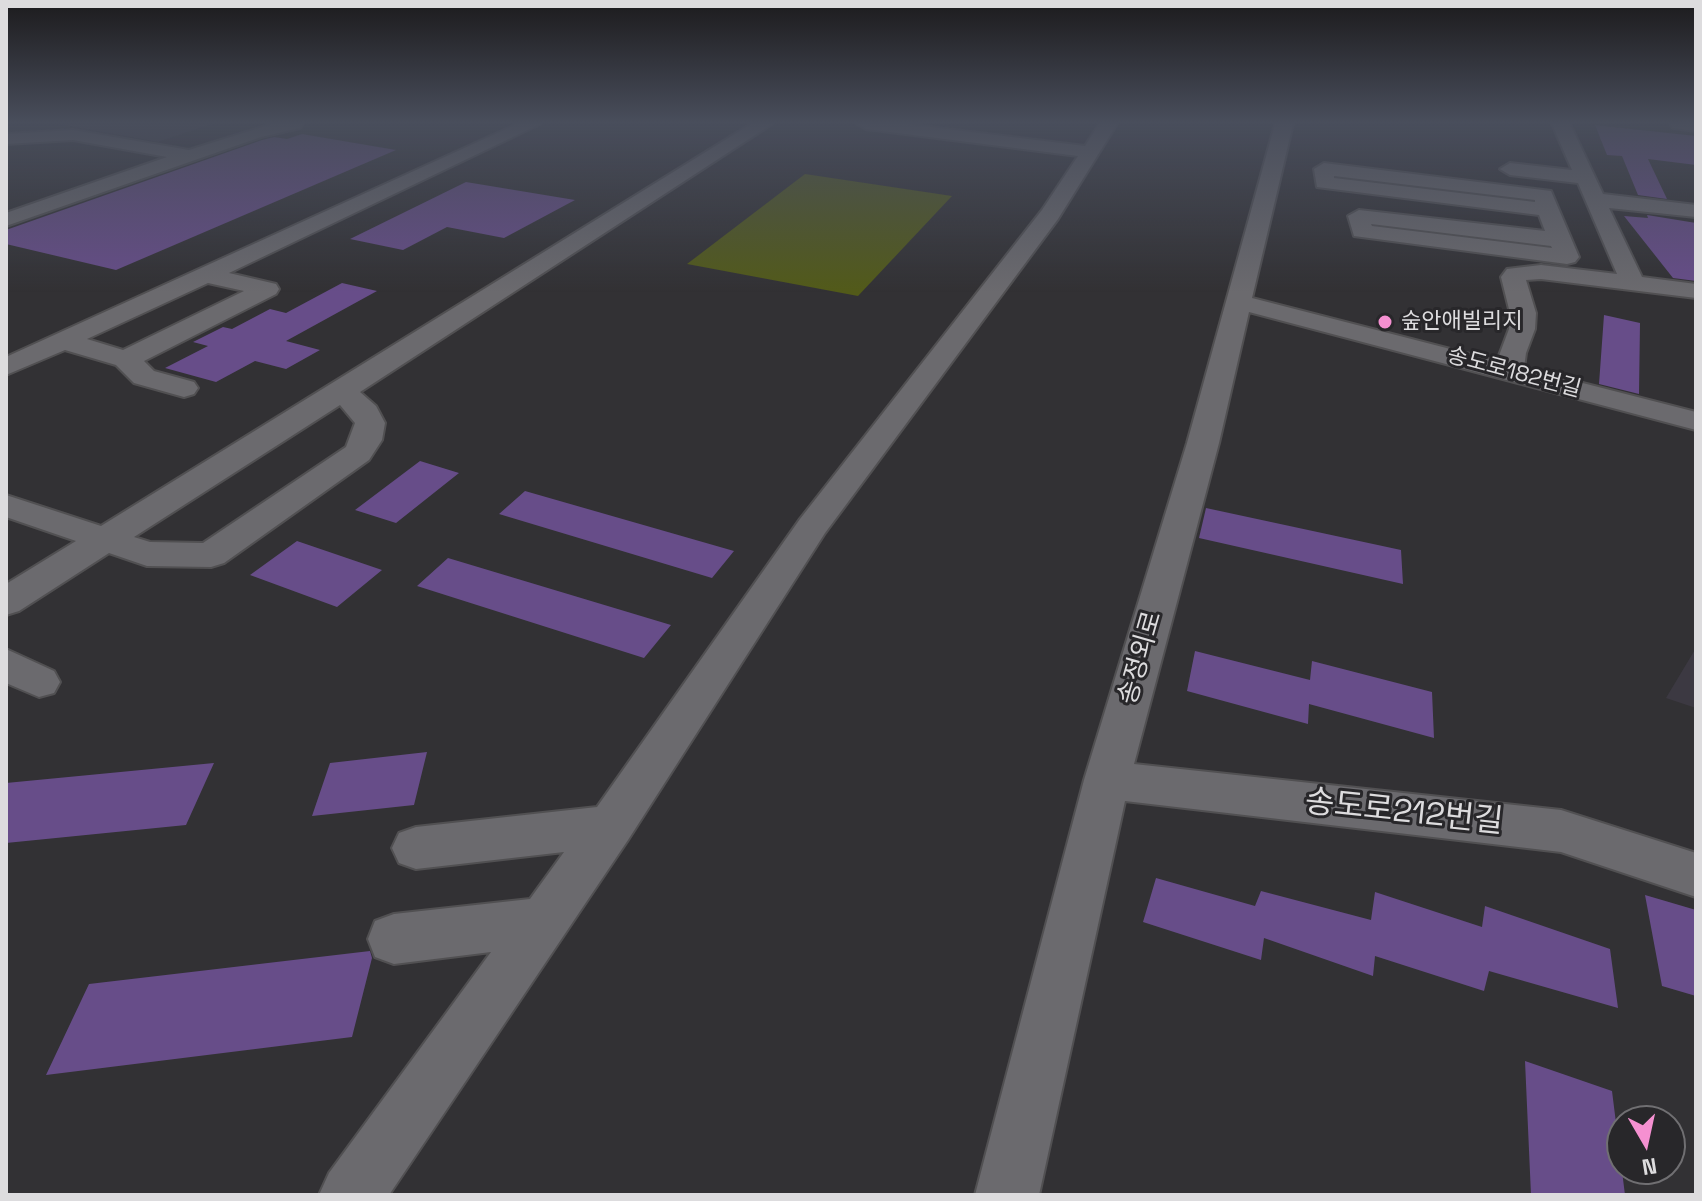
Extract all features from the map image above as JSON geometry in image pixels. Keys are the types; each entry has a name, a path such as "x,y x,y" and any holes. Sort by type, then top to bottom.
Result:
{"street":[{"path":"6,220 121,180"},
{"path":"6,367 410,180"},
{"path":"6,602 674,180"},
{"path":"351,1195 611,826 812,527 1050,214 1071,180"},
{"name":"송정외로","path":"1007,1195 1107,780 1203,443 1270,180"},
{"path":"1324,180 1324,183 1547,207 1600,204 1696,211"},
{"path":"1417,180 1544,195 1567,257 1362,231 1359,216 1560,240"},
{"path":"1588,180 1633,283"},
{"path":"1510,372 1512,353 1522,329 1523,313 1513,277 1515,274 1529,271 1696,291"},
{"path":"126,359 267,289 206,275"},
{"name":"송도로182번길","path":"1239,302 1696,421"},
{"path":"63,341 126,359 144,377 184,388"},
{"path":"6,505 147,554 211,555 358,453 366,440 370,423 365,412 341,390"},
{"name":"송도로212번길","path":"1107,780 1561,831 1696,875"},
{"path":"416,848 611,826"},
{"path":"394,939 542,922"}],"shaded area":[{"path":"1696,648 1696,708 1666,698"}],"green space":[{"path":"797,180 845,180 952,196 858,296 687,264"}],"building":[{"path":"148,180 326,180 116,270 6,244 6,230"},
{"path":"1632,180 1658,180 1667,199 1638,195"},
{"path":"466,182 575,200 504,238 447,227 403,250 350,239"},
{"path":"1647,215 1696,223 1696,281 1673,278 1624,216 1648,218"},
{"path":"342,283 377,291 286,341 320,350 286,369 255,361 216,382 165,368 208,346 193,342 223,327 232,329 270,309 286,313"},
{"path":"1604,315 1640,323 1639,394 1599,384"},
{"path":"420,461 459,473 396,523 355,510"},
{"path":"525,491 734,551 712,578 499,514"},
{"path":"1206,508 1401,550 1403,584 1199,538"},
{"path":"297,541 382,570 337,607 250,575"},
{"path":"448,558 671,625 644,658 417,586"},
{"path":"1195,651 1310,680 1312,661 1432,692 1434,738 1309,704 1308,724 1187,691"},
{"path":"427,752 414,805 312,816 330,763"},
{"path":"214,763 186,825 6,843 6,783"},
{"path":"1156,878 1255,906 1261,891 1371,920 1375,892 1482,927 1485,906 1610,949 1618,1008 1489,971 1484,991 1375,956 1373,976 1264,938 1261,960 1143,922"},
{"path":"1645,895 1696,910 1696,996 1662,986"},
{"path":"370,951 372,958 352,1037 46,1075 89,984"},
{"path":"1525,1061 1612,1091 1614,1105 1606,1105 1606,1185 1624,1185 1625,1195 1531,1195"}],"place":[{"name":"숲안애빌리지","path":"1385,322"}]}
